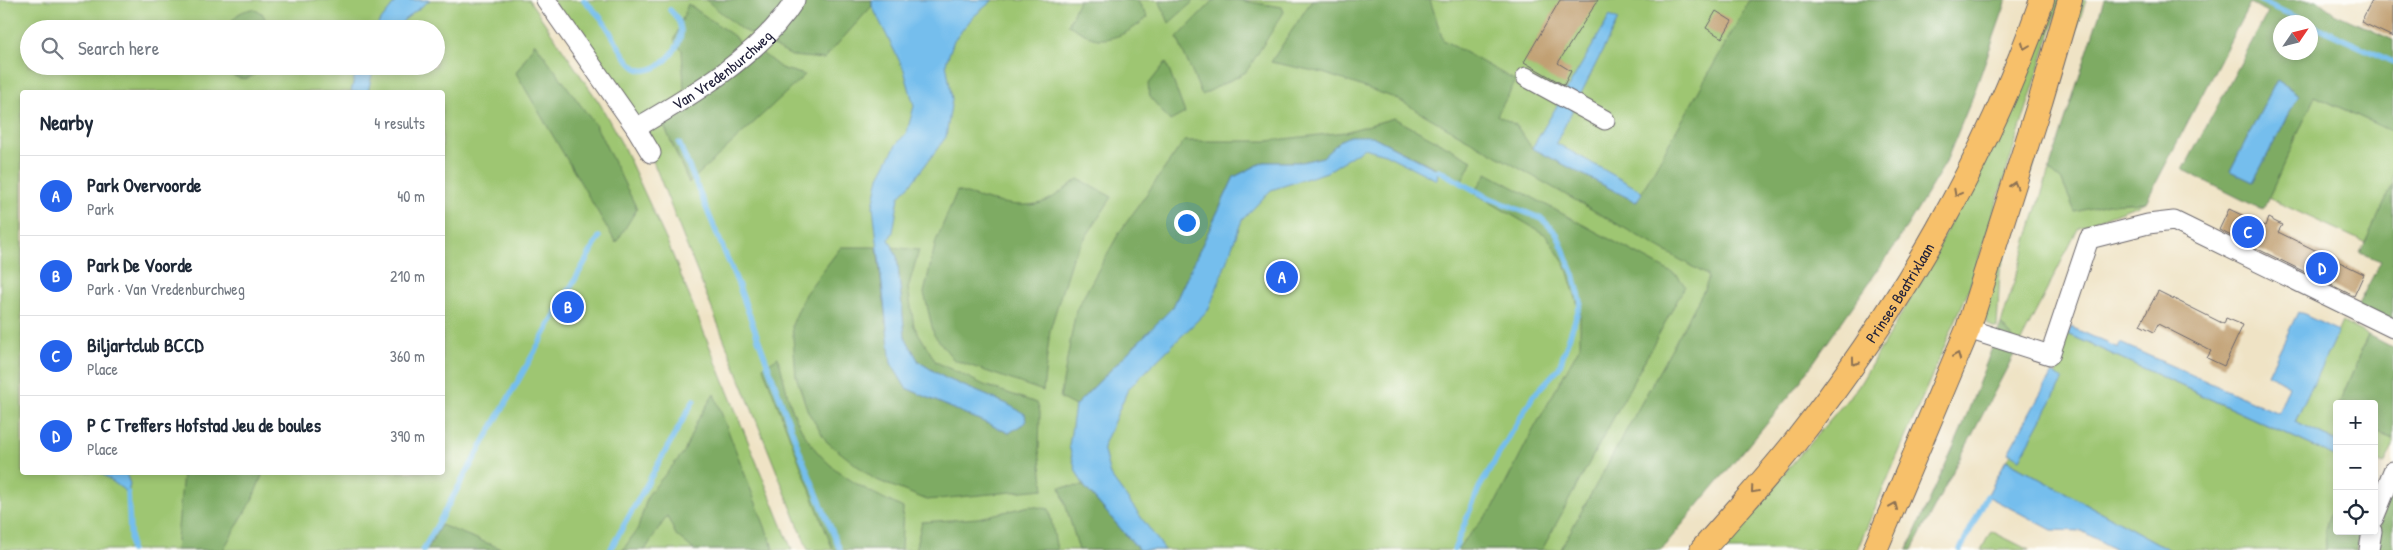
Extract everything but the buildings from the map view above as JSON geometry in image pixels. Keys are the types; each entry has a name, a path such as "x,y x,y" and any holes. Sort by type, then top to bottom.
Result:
{"main road":[{"name":"Prinses Beatrixlaan","path":"1702,550 1795,442 1871,340 1935,234 1988,131 2009,85 2042,0"},
{"path":"1874,550 1968,329 2070,0"}],"street":[{"path":"546,0 636,128 650,153"},
{"name":"Van Vredenburchweg","path":"636,128 690,97 755,48 795,0"},
{"path":"1526,76 1605,120"},
{"path":"1968,329 2050,355 2089,239 2148,224 2174,220 2204,231 2393,328"},
{"path":"2378,508 2393,471"},
{"path":"2369,550 2371,535"}],"green space":[{"path":"0,0 529,0 600,104 623,146 669,246 792,550 0,550"},
{"path":"552,0 2001,0 1639,550 808,550 643,136"},
{"path":"706,0 788,0 756,35 742,30"},
{"path":"802,0 872,0 872,6 824,59 792,56 767,43"},
{"path":"1079,0 1137,0 1148,17 1137,26 1118,36 1098,39 1068,25"},
{"path":"1159,0 1195,0 1169,23"},
{"path":"1214,0 1237,0 1282,7 1284,12 1246,72 1202,95 1177,38"},
{"path":"1312,0 1430,0 1443,40 1516,81 1497,115 1516,125 1532,148 1636,202 1750,0 2007,0 1973,96 1945,164 1896,244 1795,389 1661,550 1560,550 1704,290 1708,280 1707,275 1395,98 1323,73 1271,62"},
{"path":"2053,0 2061,0 1969,289 1857,550 1718,550 1858,387 1930,266"},
{"path":"2081,0 2086,0 2000,272 1997,328 1993,327 1990,326 1984,317 1983,310"},
{"path":"2104,0 2317,0 2334,13 2393,40 2393,132 2315,96 2263,210 2183,170 2268,12 2250,3 2146,202 2108,204 2075,212 2062,181 2049,170","holes":["2277,80 2299,95 2253,182 2230,171"]},
{"path":"688,4 734,36 742,47 684,90 682,50 674,41"},
{"path":"252,9 262,13 266,20 232,20 243,11"},
{"path":"535,43 596,126 637,209 616,243 516,73"},
{"path":"758,50 781,68 805,75 689,183 663,123"},
{"path":"1166,62 1185,113 1170,121 1150,97 1148,85"},
{"path":"231,75 253,75 242,79"},
{"path":"2315,96 2393,132 2393,184 2366,243 2268,198"},
{"path":"1394,118 1472,160 1462,181 1372,136 1341,140 1323,157 1302,162 1264,162 1234,177 1173,307 1075,406 1060,398 1076,310 1119,233 1184,141 1267,141 1345,132"},
{"path":"2049,170 2062,180 2075,211 2108,204 2146,202 2079,227 2019,345 2001,324"},
{"path":"1487,173 1678,276 1685,286 1542,550 1456,550 1493,508 1532,432 1580,346 1580,312 1566,266 1546,235 1474,193"},
{"path":"1078,179 1112,197 1072,258 1050,330 1043,391 954,360 934,335 924,293 936,241 957,191 1001,203 1014,205 1037,204 1046,201"},
{"path":"2393,184 2393,330 2355,310 2381,261 2360,253"},
{"path":"841,247 877,247 891,363 906,388 1009,433 1026,422 1007,404 945,378 919,362 905,337 897,257 891,247 919,250 908,288 914,326 936,362 984,385 1037,403 1040,412 1039,450 1044,489 927,500 874,479 827,442 808,412 796,376 792,325 805,294"},
{"path":"2342,322 2368,335 2341,400 2333,400 2333,440 2295,422"},
{"path":"2001,324 2019,345 1912,550 1907,550 1961,430"},
{"path":"2068,334 2333,455 2333,507 2325,529 2326,550 2170,550 2006,460 2019,446 2059,368 2059,352"},
{"path":"2368,335 2393,348 2393,439 2378,433 2378,400 2341,400"},
{"path":"778,357 792,409 811,445 823,458 851,480 903,508 901,550 833,550 763,367"},
{"path":"714,394 774,550 694,550 676,535 667,516 645,550 623,550 638,528 648,495 684,452 697,421"},
{"path":"2378,433 2393,439 2393,447 2384,464 2378,462"},
{"path":"183,475 262,475 252,500 223,550 176,550"},
{"path":"1084,486 1139,550 1079,550 1060,487"},
{"path":"2393,490 2393,550 2376,550 2380,519"},
{"path":"1030,506 1049,509 1057,550 915,550 922,522 978,518"},
{"path":"2333,507 2333,535 2359,535 2357,550 2326,550 2325,529"},
{"path":"441,525 505,550 427,550"},
{"path":"1991,531 2029,550 1981,550"}],"water":[{"path":"397,0 430,0 404,20 381,20"},
{"path":"872,0 993,0 973,17 954,40 946,63 952,99 946,137 899,197 893,232 889,239 897,257 905,337 919,362 945,378 1007,404 1025,414 1026,422 1009,433 906,388 891,363 873,206 879,177 896,145 907,132 914,106 904,70 872,6"},
{"path":"1610,16 1618,20 1556,143 1638,189 1642,193 1636,202 1532,148"},
{"path":"355,75 372,75 368,90 351,90"},
{"path":"2277,80 2299,95 2253,182 2230,171"},
{"path":"1350,136 1372,136 1438,170 1437,180 1385,154 1364,148 1327,172 1271,190 1242,220 1209,309 1128,389 1103,447 1110,475 1165,550 1139,550 1084,486 1076,471 1069,446 1075,406 1173,307 1234,177 1264,162 1302,162 1323,157 1341,140"},
{"path":"2298,312 2338,331 2295,422 2333,440 2333,455 2068,334 2071,327 2118,348 2120,343 2278,413 2289,386 2268,374"},
{"path":"2052,373 2063,379 2020,459 2008,453"},
{"path":"2006,460 2170,550 2116,550 2082,531 2052,530 1987,496"},
{"path":"104,475 127,475 130,484 128,493"}],"waterway":[{"path":"584,0 604,22 628,61 638,69 645,70 653,69 660,65 673,53 677,45 681,30 677,19 670,10"},
{"path":"2259,0 2291,15"},
{"path":"2318,28 2393,62"},
{"path":"679,143 738,284 802,458 840,550"},
{"path":"1438,170 1485,196 1542,219 1557,234 1574,275 1581,302 1559,368 1533,396 1479,488 1454,550"},
{"path":"423,550 599,237"},
{"path":"610,550 694,400"},
{"path":"128,493 131,550"},
{"path":"1960,550 1987,496"}],"place":[{"name":"Biljartclub BCCD","path":"2248,232"},
{"name":"P C Treffers Hofstad Jeu de boules","path":"2322,268"},
{"name":"Park Overvoorde","path":"1282,277"},
{"name":"Park De Voorde","path":"568,307"}]}
